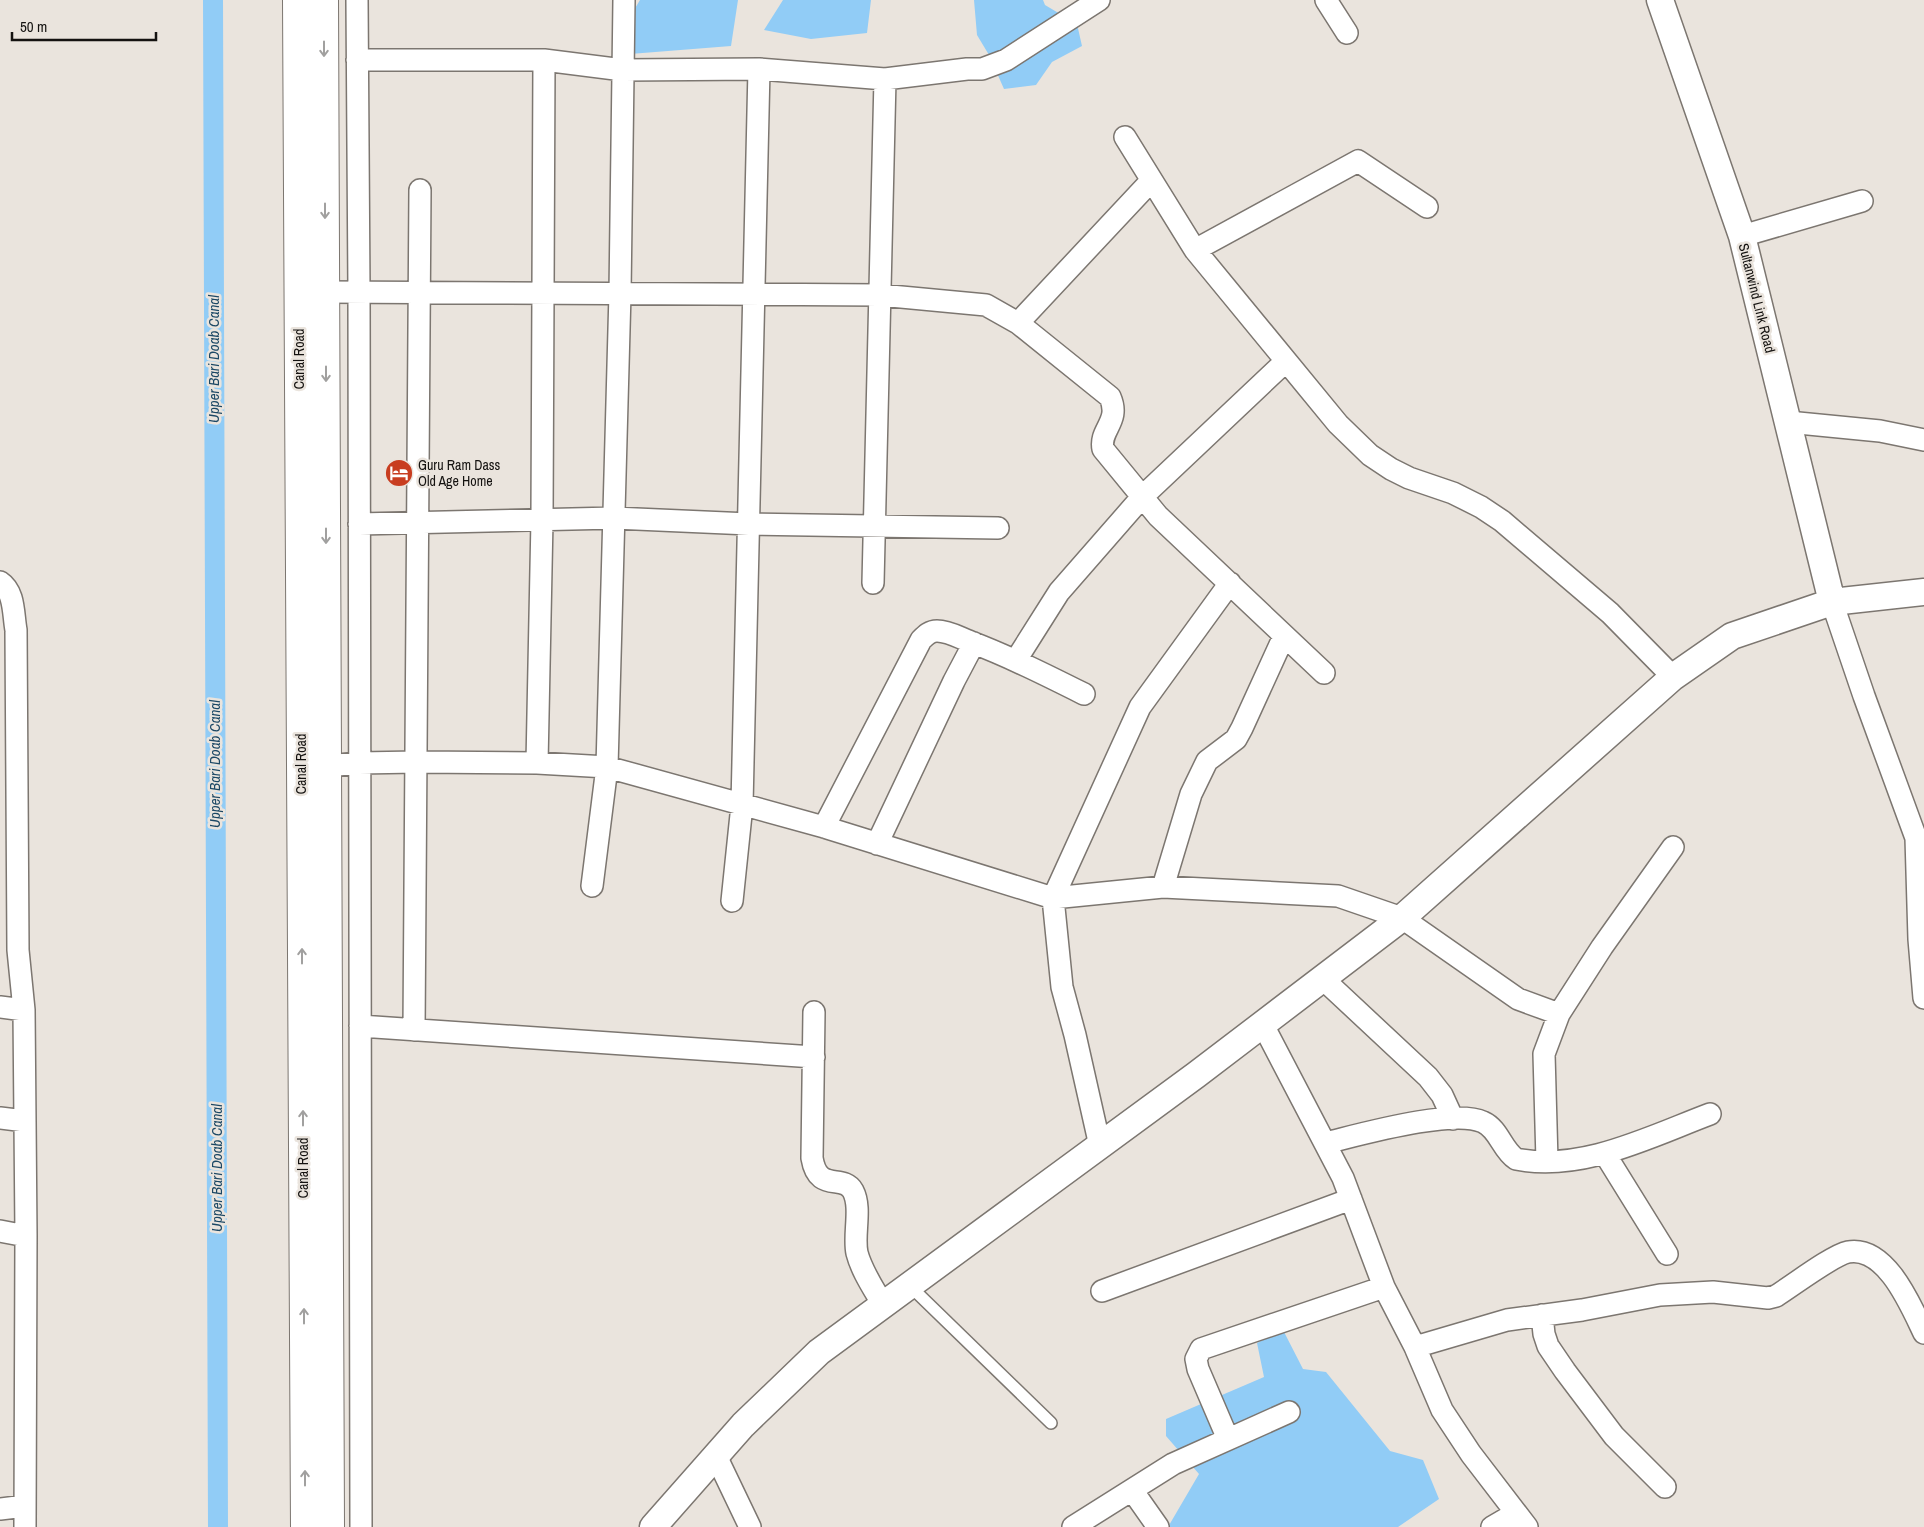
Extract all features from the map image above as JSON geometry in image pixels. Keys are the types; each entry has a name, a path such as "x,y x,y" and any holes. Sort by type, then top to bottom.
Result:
{"main road":[{"name":"Canal Road","path":"297,0 305,1527"},
{"name":"Canal Road","path":"324,0 330,1527"}],"street":[{"path":"357,0 361,1527"},
{"path":"592,886 607,767 620,293 624,0"},
{"path":"357,60 544,60 623,70 759,69 885,79 966,69 982,69 1006,60 1099,0"},
{"path":"1326,0 1346,33"},
{"name":"Sultanwind Link Road","path":"1660,0 1742,236 1832,602"},
{"path":"537,764 542,520 544,60"},
{"path":"732,901 742,805 759,69"},
{"path":"873,583 885,79"},
{"path":"1125,137 1195,250 1338,424 1370,455 1391,469 1481,506 1502,521 1610,613 1673,677"},
{"path":"1195,250 1358,161 1427,207"},
{"path":"1018,322 1151,181"},
{"path":"414,1030 420,190"},
{"path":"1742,236 1862,201"},
{"path":"325,292 880,295 986,305 1018,322 1110,397 1113,404 1112,420 1102,443 1103,449 1158,516 1324,673"},
{"path":"1016,660 1059,592 1142,497 1286,361"},
{"path":"1788,422 1880,431 1924,440"},
{"path":"359,524 614,518 749,524 998,528"},
{"path":"0,582 6,587 11,596 16,630 8,757 18,950 24,1010 26,1236 25,1527"},
{"path":"1100,1146 1062,987 1053,898 1140,707 1230,583"},
{"path":"653,1527 743,1425 819,1352 1196,1075 1402,918 1673,677 1732,636 1832,602 1924,592"},
{"path":"1832,602 1870,714 1920,838 1919,938 1924,998"},
{"path":"824,827 921,640 927,634 935,631 945,632 974,643 1016,660 1084,694"},
{"path":"1163,887 1191,794 1207,761 1229,745 1239,734 1284,636"},
{"path":"877,844 974,643"},
{"path":"327,766 359,763 417,762 607,767 824,827 1053,898 1163,887 1338,896 1402,918 1518,999 1559,1014"},
{"path":"1547,1160 1544,1054 1559,1014 1602,947 1673,847"},
{"path":"0,937 18,950"},
{"path":"1322,978 1428,1077 1442,1095 1453,1119"},
{"path":"0,1007 24,1010"},
{"path":"814,1012 812,1158 814,1169 825,1180 844,1184 854,1192 856,1200 857,1252 863,1268 884,1306"},
{"path":"1262,1023 1342,1178 1384,1287 1415,1347 1442,1410 1471,1454 1522,1520 1492,1527"},
{"path":"360,1026 814,1057"},
{"path":"1324,1143 1430,1119 1453,1119 1483,1122 1492,1129 1516,1159 1569,1161 1605,1154 1710,1114"},
{"path":"0,1118 25,1121"},
{"path":"1605,1154 1667,1254"},
{"path":"1102,1292 1351,1199"},
{"path":"0,1231 26,1236"},
{"path":"1415,1347 1507,1320 1582,1310 1660,1295 1713,1292 1768,1298 1776,1296 1847,1252 1871,1255 1883,1264 1902,1290 1924,1333"},
{"path":"1228,1439 1198,1369 1196,1358 1201,1349 1384,1287"},
{"path":"1542,1315 1544,1334 1548,1346 1586,1400 1614,1436 1665,1487"},
{"path":"1073,1527 1173,1464 1289,1412"},
{"path":"716,1456 750,1527"},
{"path":"1132,1490 1158,1527"},
{"path":"0,1509 25,1506"}],"lane":[{"path":"910,1286 1051,1422"}],"water":[{"path":"640,0 738,0 731,46 630,54 631,15"},
{"path":"783,0 871,0 867,33 811,39 764,30"},
{"path":"974,0 1043,0 1045,5 1077,24 1082,46 1052,62 1036,85 1004,89 989,55 977,35"},
{"path":"1283,1330 1303,1369 1326,1372 1390,1451 1423,1460 1439,1499 1398,1527 1168,1527 1199,1474 1166,1436 1166,1419 1264,1377 1257,1343"}],"waterway":[{"name":"Upper Bari Doab Canal","path":"213,0 218,1527"}],"place":[{"name":"Guru Ram Dass Old Age Home","path":"399,473"}]}
